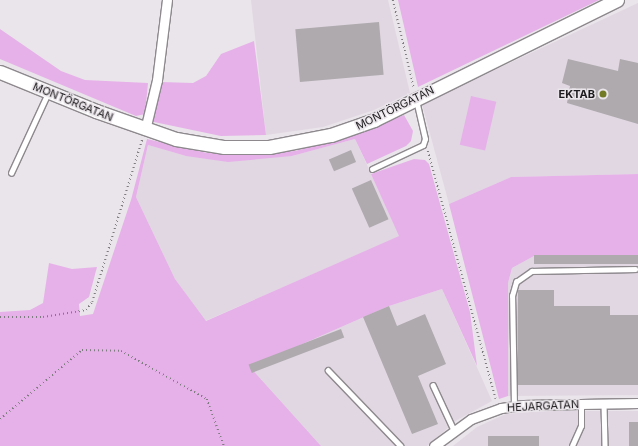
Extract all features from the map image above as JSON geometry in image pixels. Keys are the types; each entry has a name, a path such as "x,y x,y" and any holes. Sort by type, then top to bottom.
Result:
{"street":[{"path":"145,130 157,80 167,0"},
{"name":"MONTÖRGATAN","path":"1,74 145,130 209,146 269,147 353,129 617,0"},
{"name":"HEJARGATAN","path":"434,446 471,419 499,409 514,406 638,403"}],"lane":[{"path":"10,173 48,92"},
{"path":"372,169 418,150 424,139 416,97"},
{"path":"514,406 512,296 516,282 532,271 636,269"},
{"path":"328,370 401,446"},
{"path":"433,385 454,430"},
{"path":"572,446 581,426 581,404"},
{"path":"604,404 605,446"}],"path":[{"path":"393,0 416,97"},
{"path":"0,318 43,317 86,310 92,302 145,130"},
{"path":"424,139 473,311 483,360 499,409"},
{"path":"0,419 82,350 121,351 207,399 224,446"}],"shaded area":[{"path":"251,0 388,0 410,93 374,110 323,127 266,135"},
{"path":"398,0 599,0 418,87"},
{"path":"638,3 638,174 511,177 449,204 422,104"},
{"path":"0,29 61,71 85,80 148,83 145,114 136,116 0,59"},
{"path":"254,41 266,135 221,136 154,122 153,115 161,82 193,83 206,76 221,54"},
{"path":"471,96 496,102 485,151 460,145"},
{"path":"404,115 413,131 411,141 406,146 367,164 355,139 292,156 228,162 186,156 148,145 136,197 175,279 206,321 399,236 371,174 414,159 425,160 429,164 470,312 477,366 442,289 389,306 250,367 321,446 0,446 0,312 30,310 43,303 49,263 72,269 97,267 89,297 79,304 80,316 93,314 131,200 147,139 207,153 254,154 295,151 352,136"},
{"path":"355,139 400,236 205,321 175,279 136,197 148,145 186,156 292,156"},
{"path":"638,174 638,255 534,256 512,268 508,283 508,396 499,399 449,204 511,177"},
{"path":"638,255 638,395 508,396 508,283 512,268 534,256"},
{"path":"442,289 492,401 457,420 427,446 321,446 250,367 389,306"},
{"path":"546,411 638,411 638,446 453,446 477,427 506,414"}],"building":[{"path":"379,22 384,75 300,82 295,29"},
{"name":"EKTAB","path":"568,59 618,71 620,59 638,63 638,124 567,103 570,86 562,83"},
{"path":"351,150 356,162 334,171 329,159"},
{"path":"371,180 388,219 369,228 352,189"},
{"path":"534,255 638,255 638,264 534,264"},
{"path":"518,290 554,290 554,306 610,306 610,315 638,315 638,385 517,385"},
{"path":"389,306 397,326 425,314 446,364 418,376 438,424 412,434 363,317"},
{"path":"341,329 344,337 252,373 249,364"},
{"path":"629,422 638,422 638,446 629,446"},
{"path":"488,436 539,436 539,446 488,446"}],"place":[{"name":"EKTAB","path":"603,94"}]}
